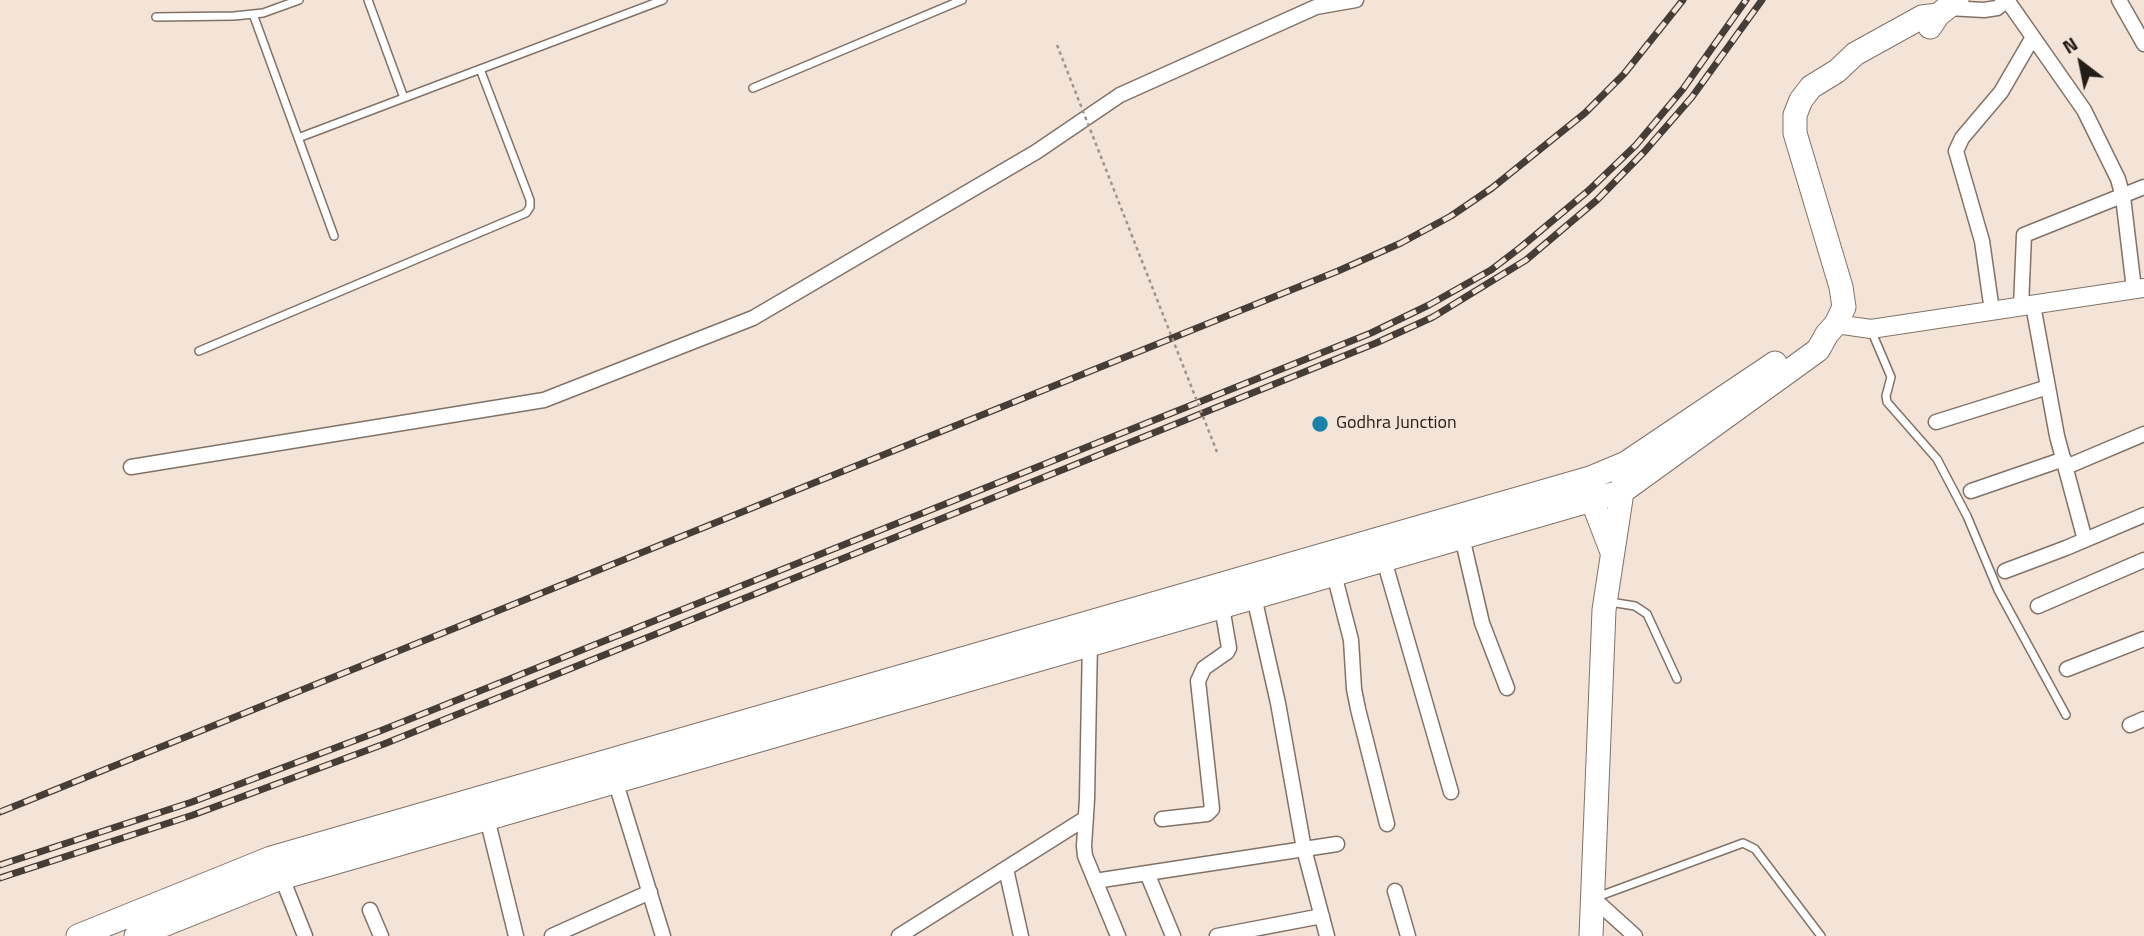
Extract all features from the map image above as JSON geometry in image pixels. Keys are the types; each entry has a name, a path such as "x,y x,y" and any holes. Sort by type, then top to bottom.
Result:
{"main road":[{"path":"91,934 271,858 612,771 1591,489 1623,491 1818,350 1844,307 1841,287 1795,133 1795,115 1801,100 1811,87 1837,71 1854,54 1922,17 1948,8"},
{"path":"1088,634 1222,607 1462,537 1591,489 1809,340 1832,329"},
{"path":"1591,936 1606,601 1626,463"},
{"path":"1591,489 1613,555"},
{"path":"136,936 282,878 488,818 612,771"}],"street":[{"path":"131,467 544,400 753,318 1035,152 1120,95 1316,7 1356,0"},
{"path":"1832,329 1871,329 2139,289 2123,197 2095,130 2033,37 2007,0 1997,8 1984,10 1948,8"},
{"path":"2119,0 2144,44"},
{"path":"1992,311 1982,241 1956,151 1962,138 2001,92 2033,37"},
{"path":"2085,540 2027,306 2024,235 2144,187"},
{"path":"1936,422 2048,387"},
{"path":"1971,491 2065,463 2144,434"},
{"path":"2005,571 2144,514"},
{"path":"1462,537 1482,623 1507,688"},
{"path":"1384,560 1451,792"},
{"path":"2038,606 2144,560"},
{"path":"1334,574 1353,650 1354,689 1358,709 1387,824"},
{"path":"1254,597 1278,704 1304,849 1326,936"},
{"path":"1162,819 1207,814 1212,809 1198,681 1204,668 1222,657 1229,648 1222,607"},
{"path":"1088,634 1085,856 1118,936"},
{"path":"2067,668 2144,639"},
{"path":"612,771 663,936"},
{"path":"488,818 516,936"},
{"path":"899,936 1086,818"},
{"path":"1095,881 1337,844"},
{"path":"1006,869 1021,936"},
{"path":"1147,873 1173,936"},
{"path":"282,878 305,936"},
{"path":"1395,891 1408,936"},
{"path":"552,936 650,892"},
{"path":"1593,898 1634,936"},
{"path":"370,910 381,936"},
{"path":"1217,936 1322,916"}],"lane":[{"path":"156,18 253,14 299,0"},
{"path":"368,0 404,98"},
{"path":"298,138 663,0"},
{"path":"752,88 962,0"},
{"path":"253,14 334,236"},
{"path":"199,351 526,213 530,200 480,69"},
{"path":"1871,329 1891,377 1887,402 1937,459 1967,516 1998,590 2066,715"},
{"path":"1606,601 1635,606 1647,614 1677,679"},
{"path":"1593,898 1744,843 1755,849 1821,936"}],"path":[{"path":"1057,45 1217,452"}],"railway":[{"path":"0,812 1338,271 1401,243 1451,216 1492,188 1585,113 1624,74 1683,0"},
{"path":"0,865 192,802 380,731 1371,333 1429,305 1491,270 1521,247 1588,191 1636,145 1683,89 1746,0"},
{"path":"0,878 193,815 384,744 1376,343 1433,317 1526,260 1597,200 1692,97 1762,0"}],"place":[{"name":"Godhra Junction","path":"1320,424"}]}
